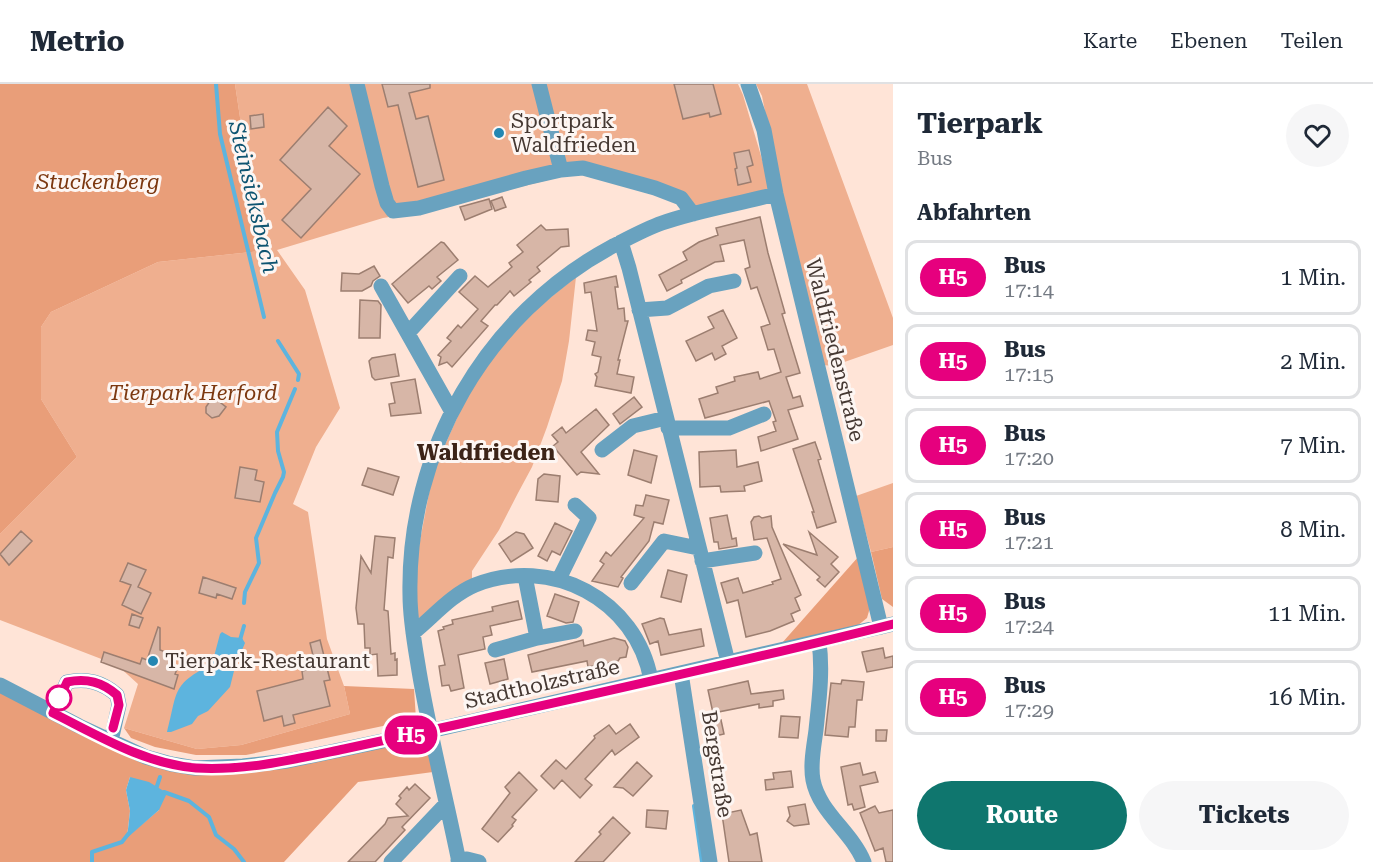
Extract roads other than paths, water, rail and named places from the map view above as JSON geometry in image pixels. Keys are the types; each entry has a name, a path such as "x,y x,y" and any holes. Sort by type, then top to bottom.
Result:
{"street":[{"path":"357,84 382,186 387,203 393,211 420,207 561,171 582,168 655,188 681,198 693,214"},
{"path":"539,84 561,171"},
{"name":"Waldfriedenstraße","path":"748,84 764,130 776,194 887,625"},
{"path":"479,862 467,859 458,861 429,731 413,633 410,554 423,484 436,446 452,412 481,362 516,318 552,286 592,257 661,223 776,194"},
{"path":"621,242 728,662"},
{"path":"408,333 460,276"},
{"path":"639,310 667,308 709,285 734,281"},
{"path":"381,286 452,412"},
{"path":"602,450 633,426 667,423 723,429 764,414"},
{"path":"559,579 589,518 575,505"},
{"path":"631,583 664,541 700,555 755,553"},
{"path":"413,633 441,608 472,586 507,576 559,579 592,594 621,618 643,651 651,680"},
{"path":"525,576 537,638"},
{"name":"Stadtholzstraße","path":"0,685 146,757 171,764 216,768 287,761 429,731 887,625"},
{"path":"495,650 537,638 575,631"},
{"path":"819,642 820,685 812,765 813,781 824,805 854,841 864,862"},
{"name":"Bergstraße","path":"681,673 710,862"},
{"path":"53,713 67,682 84,679 107,686 117,695 119,705 111,741"},
{"path":"391,862 446,804"}],"water":[{"path":"222,632 231,637 242,638 245,643 230,687 208,711 198,716 192,724 167,732 178,690 189,678 212,664"},
{"path":"130,777 149,782 167,793 159,810 127,838 130,811 126,790"}],"waterway":[{"name":"Steinsieksbach","path":"216,84 220,134 264,317"},
{"name":"Steinsieksbach","path":"278,341 299,374 298,380"},
{"name":"Steinsieksbach","path":"244,603 245,592 259,563 256,538 283,477 277,432 295,389"},
{"name":"Steinsieksbach","path":"240,640 244,626"},
{"name":"Steinsieksbach","path":"156,789 160,777"},
{"path":"164,792 189,801 209,817 216,835 234,849 244,862"},
{"path":"694,806 702,862"},
{"name":"Steinsieksbach","path":"92,862 92,852 122,842 129,833"}],"place":[{"name":"Sportpark Waldfrieden","path":"499,133"},
{"name":"Tierpark-Restaurant","path":"153,661"}],"district":[{"name":"Waldfrieden","path":"486,452"}],"park label":[{"name":"Stuckenberg","path":"98,182"},
{"name":"Tierpark Herford","path":"193,393"}]}
